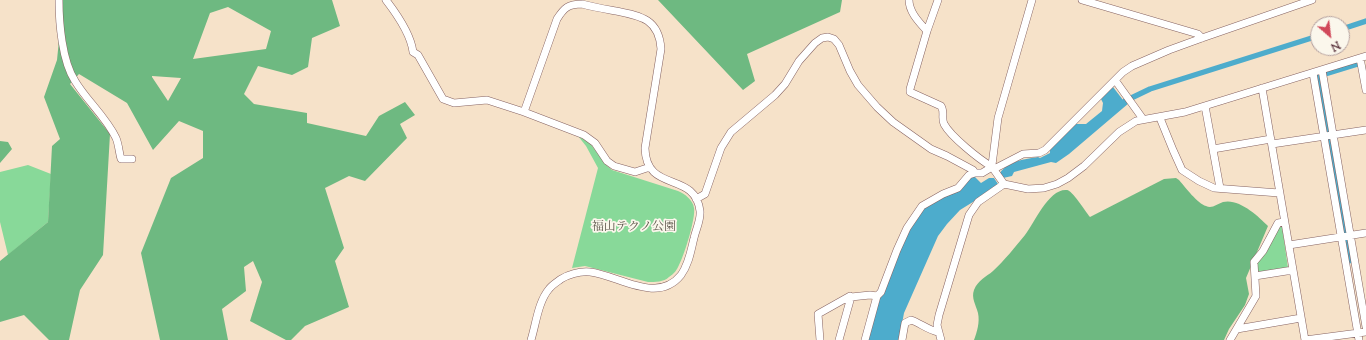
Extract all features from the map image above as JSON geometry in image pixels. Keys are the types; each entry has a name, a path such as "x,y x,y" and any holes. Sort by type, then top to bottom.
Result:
{"street":[{"path":"59,0 59,21 66,56 74,80 110,128 117,140 121,159 132,159"},
{"path":"386,0 394,10 412,43 413,52 418,55 443,99 454,103 487,100 524,112 584,135 595,144 607,161 614,166 635,172 650,167"},
{"path":"909,0 909,5 915,17 927,31"},
{"path":"938,0 927,31 910,92 941,106 945,126 981,160 993,168 1004,184 1028,189 1044,188 1057,184 1068,178 1084,166 1119,132 1136,121 1160,118 1185,112 1313,73 1323,73 1363,57 1366,89"},
{"path":"993,168 998,118 1032,0"},
{"path":"1082,0 1198,34 1202,38"},
{"path":"865,340 877,296 881,292 907,228 922,206 933,199 958,188 969,175 982,173 1023,154 1039,153 1045,150 1123,72 1141,61 1312,0"},
{"path":"524,112 557,19 562,10 573,4 582,4 640,15 652,24 658,32 661,40 661,49 645,148 646,158 656,175 689,189 696,199 700,211 699,221 687,263 681,275 672,282 662,287 650,288 636,286 591,272 579,272 568,275 557,281 549,289 541,303 531,340"},
{"path":"696,199 706,194 721,148 731,132 775,95 785,84 799,61 815,43 822,38 828,37 839,45 850,71 858,85 877,107 893,122 931,149 952,158 973,170 975,173"},
{"path":"1313,73 1328,136 1362,333"},
{"path":"1323,73 1328,136"},
{"path":"1115,80 1143,119"},
{"path":"1262,88 1305,340 1362,333"},
{"path":"1205,106 1220,188"},
{"path":"1160,118 1182,170 1199,181 1214,188 1279,193"},
{"path":"1213,149 1328,136 1366,130"},
{"path":"941,340 937,325 939,315 969,215 978,202 1004,184"},
{"path":"1230,340 1256,296 1254,262 1264,251 1278,223 1284,222"},
{"path":"1289,245 1366,233"},
{"path":"1346,236 1362,333"},
{"path":"1255,276 1293,270"},
{"path":"820,340 818,314 850,296 851,298 870,294 877,296"},
{"path":"838,340 851,298"},
{"path":"1237,329 1301,318"},
{"path":"902,340 905,323 911,320 938,332"}],"green space":[{"path":"63,0 332,0 340,26 312,38 308,67 292,75 258,66 244,94 254,104 307,113 307,123 366,136 379,116 405,102 415,115 400,124 407,138 365,181 349,176 325,188 344,248 335,261 349,307 305,326 291,340 286,340 250,321 262,282 253,261 244,267 246,291 222,309 228,340 160,340 141,253 171,178 203,158 203,131 179,121 153,150 127,103 79,74 70,84 110,134 103,255 80,290 69,340 49,340 24,315 0,322 0,261 48,222 52,146 60,139 44,97 57,60","holes":["228,7 271,31 266,49 193,59 210,13","152,77 181,78 168,101"]},
{"path":"658,0 842,0 840,12 747,54 755,81 743,90"},
{"name":"福山テクノ公園","path":"578,136 590,143 606,165 612,170 678,191 692,202 694,213 686,246 677,269 667,279 648,282 585,266 572,268 598,168 586,146"},
{"path":"0,141 8,142 12,149 0,163"},
{"path":"28,165 51,174 48,222 8,255 0,222 0,172"},
{"path":"1176,178 1203,205 1210,207 1229,201 1242,205 1259,217 1268,226 1246,278 1249,294 1245,305 1229,329 1224,340 974,340 979,320 973,296 974,290 980,281 997,267 1025,235 1043,207 1054,194 1060,191 1069,191 1090,217 1164,179"},
{"path":"1280,225 1282,226 1288,268 1258,273 1256,264"}],"water":[{"path":"1113,87 1123,100 1126,98 1129,103 1069,154 1056,163 1051,162 1014,172 1012,176 1003,178 1000,173 1007,166 1022,160 1038,157 1040,158 1050,153 1050,149 1076,124 1086,124 1102,111 1103,103 1101,99"},
{"path":"974,176 981,183 989,178 994,178 998,184 997,187 960,210 938,236 904,313 899,340 868,340 881,295 901,246 922,207"}],"waterway":[{"path":"1350,26 1366,21"},
{"path":"1125,101 1150,89 1310,39"},
{"path":"1349,261 1318,76 1357,64"}]}
